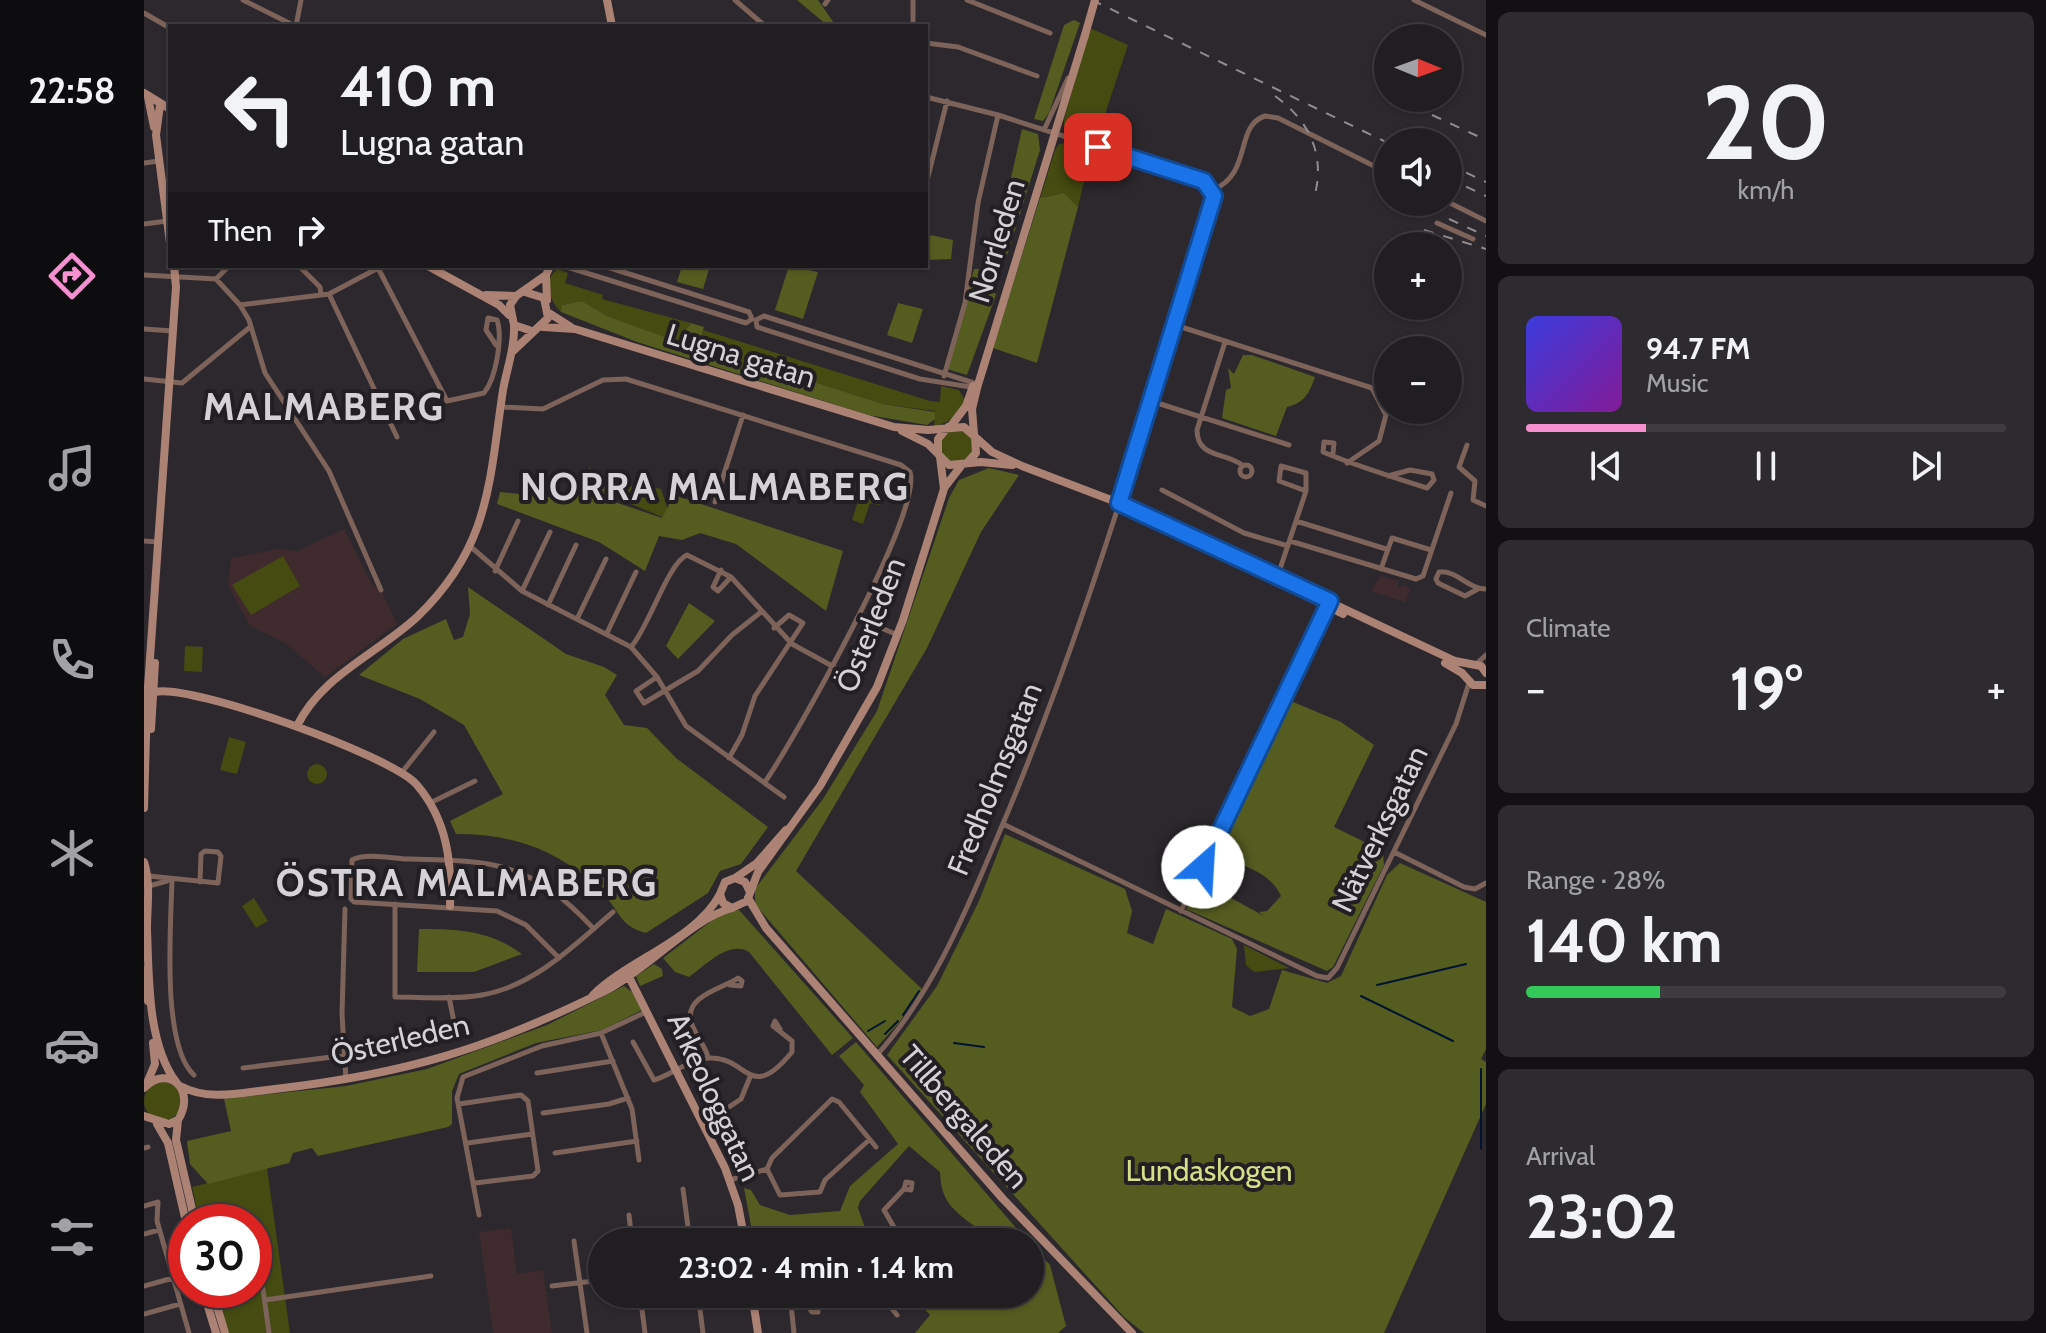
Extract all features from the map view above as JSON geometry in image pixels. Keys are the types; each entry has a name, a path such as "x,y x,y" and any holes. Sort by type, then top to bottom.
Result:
{"main road":[{"path":"607,0 612,24"},
{"name":"Norrleden","path":"950,427 966,406 974,387 1056,134 1095,0"},
{"name":"Norrleden","path":"974,435 974,387 1056,134 1068,78 1076,62"},
{"path":"146,95 168,108"},
{"path":"146,95 156,135 168,217"},
{"path":"156,135 160,105"},
{"path":"144,808 174,268"},
{"path":"432,268 481,295 509,315 514,325 523,331 543,327 549,313 548,271"},
{"path":"481,295 516,296 548,271"},
{"path":"525,292 536,292 547,302"},
{"path":"509,315 510,305 516,296"},
{"name":"Lugna gatan","path":"549,313 575,329"},
{"path":"297,726 332,681 416,617 438,593 471,547 491,487 514,325"},
{"name":"Lugna gatan","path":"543,327 575,329 894,427 922,441 939,456"},
{"path":"512,352 533,331"},
{"name":"Lugna gatan","path":"894,427 928,430 950,427"},
{"path":"1022,466 996,462 949,465 939,456 938,439 950,427 964,427 992,452 1119,503 1480,679"},
{"path":"962,465 976,453 974,435"},
{"name":"Österleden","path":"939,456 944,489"},
{"name":"Österleden","path":"749,894 862,717 898,635 944,489 962,465"},
{"path":"1329,604 1473,666 1480,679"},
{"path":"1473,666 1480,679"},
{"path":"149,691 233,706 297,726 403,771 430,803 451,861 450,906"},
{"name":"Österleden","path":"735,878 757,863 802,811"},
{"path":"144,862 160,1050 186,1097 176,1140 191,1204"},
{"path":"735,878 745,882 749,894 734,908 723,903 720,894 725,882 735,878"},
{"name":"Österleden","path":"628,974 712,906 720,894"},
{"name":"Tillbergaleden","path":"749,894 766,928 1041,1240 1132,1333"},
{"name":"Österleden","path":"180,1117 196,1101 210,1096 346,1080 468,1051 544,1021 592,996 708,919 734,908"},
{"name":"Tillbergaleden","path":"734,908 766,928"},
{"path":"144,970 155,1055 145,1086"},
{"name":"Arkeologgatan","path":"628,974 730,1180 742,1228"},
{"path":"145,1086 159,1078 178,1084"},
{"name":"Österleden","path":"178,1084 210,1096"},
{"path":"145,1116 162,1125 180,1117"},
{"path":"156,1122 168,1143 182,1204"},
{"path":"208,1308 216,1333"},
{"path":"217,1308 225,1333"},
{"path":"754,1308 758,1333"}],"street":[{"path":"243,0 291,24"},
{"path":"295,24 301,0"},
{"path":"735,0 763,24"},
{"path":"913,0 913,24"},
{"path":"967,0 1050,33"},
{"path":"1414,0 1486,35"},
{"path":"144,13 168,27"},
{"path":"928,43 958,47 1037,76"},
{"path":"928,97 998,115 1204,181 1213,190 1232,179 1251,127 1265,116 1278,118 1374,166"},
{"path":"928,177 947,101"},
{"path":"943,378 965,303 978,203 998,115"},
{"path":"144,163 159,161"},
{"name":"Fredholmsgatan","path":"877,1055 923,994 1003,824 1070,651 1211,214 1213,190"},
{"path":"1462,209 1486,221"},
{"path":"144,224 168,217"},
{"path":"1437,223 1473,239"},
{"path":"216,279 227,268"},
{"path":"301,268 320,287 321,295"},
{"path":"240,305 329,294 377,268"},
{"path":"380,268 452,411"},
{"path":"570,268 746,323 752,319 749,312 610,268"},
{"path":"144,275 216,279 240,305 265,373 329,471 381,590"},
{"path":"635,288 639,277"},
{"path":"329,294 397,437"},
{"path":"712,313 715,302"},
{"path":"943,378 920,379 757,327 756,320 764,316 974,387"},
{"path":"447,401 484,393 495,373 499,325 494,318 488,318 486,330 496,345"},
{"path":"1175,325 1372,388 1386,415 1379,441 1347,463"},
{"path":"144,379 186,381 250,327"},
{"path":"144,329 173,331"},
{"path":"834,351 838,340"},
{"path":"1225,342 1197,436 1201,447 1242,465"},
{"path":"501,407 543,409 597,382 617,378 901,465 910,471 912,481 897,531 857,618 803,726 765,782"},
{"path":"1151,401 1289,445"},
{"path":"715,502 743,415"},
{"path":"1467,445 1459,467 1475,481 1473,500 1486,506"},
{"path":"1333,453 1347,463 1388,476 1427,488 1434,480 1432,474 1415,469 1388,476"},
{"path":"1277,578 1306,491 1306,473 1281,466 1279,481 1306,491"},
{"path":"1162,490 1244,533 1416,579 1423,576 1451,493"},
{"path":"495,571 518,521"},
{"path":"1296,521 1386,549"},
{"path":"522,591 550,532"},
{"path":"1381,569 1392,538 1431,550"},
{"path":"144,541 159,542"},
{"path":"548,605 576,545"},
{"path":"471,547 495,571 522,591 631,647 657,677 686,726 784,797"},
{"path":"631,647 647,625 678,560 687,555 731,577 774,628 792,644 834,667"},
{"path":"577,619 606,559"},
{"path":"721,570 713,587 718,591 731,577"},
{"path":"607,633 636,572"},
{"path":"1478,589 1448,572 1439,572 1436,579 1438,583 1465,596 1478,589 1486,589"},
{"path":"1003,824 1181,911 1329,604"},
{"path":"657,677 636,691 644,703 707,663 732,635 761,612"},
{"path":"729,758 742,735 755,696 803,623 789,615 774,628"},
{"path":"857,618 898,635"},
{"path":"1473,666 1486,658"},
{"name":"Nätverksgatan","path":"1181,911 1317,976 1332,975 1466,701 1480,679 1486,658"},
{"path":"403,771 434,732"},
{"path":"430,803 475,781"},
{"path":"147,882 218,883 221,856 218,852 205,851 201,854 200,882"},
{"path":"1394,852 1458,885 1475,889 1486,883"},
{"path":"559,958 536,933 515,918 497,911 354,902 351,899 353,859 451,861 506,866 536,878 560,894 594,929"},
{"path":"172,880 170,945 174,1015 183,1061 194,1075"},
{"path":"395,904 392,995 485,995 506,988 559,958 613,912"},
{"path":"345,909 346,1080"},
{"path":"708,1057 691,1020 691,1011 712,988 730,985"},
{"path":"243,1068 344,1057 450,1034 455,1027 449,997"},
{"path":"479,1215 458,1083 472,1071 542,1046 601,1033 647,1012"},
{"path":"633,1042 654,1080 708,1057 721,1060 750,1077 767,1074 790,1055 793,1044 780,1029"},
{"path":"601,1033 628,1098 639,1160"},
{"path":"537,1073 613,1061"},
{"path":"723,1111 741,1099 750,1077"},
{"path":"459,1104 527,1097 535,1174 475,1183"},
{"path":"543,1113 609,1104 628,1098"},
{"path":"730,1180 767,1169 772,1158 805,1122 832,1099 852,1117 876,1147"},
{"path":"468,1143 532,1134"},
{"path":"767,1169 780,1195 820,1192 825,1180 869,1140"},
{"path":"555,1153 637,1141"},
{"path":"683,1189 688,1228"},
{"path":"894,1228 884,1210 904,1189"},
{"path":"144,1206 158,1202 159,1230 168,1261"},
{"path":"629,1215 630,1228"},
{"path":"144,1234 159,1230"},
{"path":"574,1241 587,1333"},
{"path":"272,1299 431,1276"},
{"path":"144,1286 168,1279"},
{"path":"552,1286 588,1282"},
{"path":"144,1314 168,1307"},
{"path":"181,1308 189,1333"},
{"path":"266,1308 269,1333"},
{"path":"642,1308 645,1333"},
{"path":"700,1308 703,1333"},
{"path":"791,1308 794,1333"},
{"path":"891,1308 897,1315"}],"shaded area":[{"path":"344,529 372,585 380,588 397,624 325,677 285,643 250,626 228,585 231,558 278,549 297,551"},
{"path":"1380,576 1399,581 1397,589 1403,585 1411,589 1405,602 1371,591"},
{"path":"511,1228 517,1274 543,1270 552,1333 493,1333 479,1232"}],"green space":[{"path":"797,0 818,0 835,24 826,24"},
{"path":"1074,20 1080,23 1049,113 1043,121 1034,119 1064,25"},
{"path":"1090,28 1128,45 1096,141 1064,127"},
{"path":"1022,129 1038,134 1040,150 1005,262 984,257 986,245 996,244"},
{"path":"1066,143 1091,152 1078,207 1064,193 1040,198 1055,150 1059,144"},
{"path":"1064,193 1078,207 1037,363 993,348 1040,198"},
{"path":"931,235 953,240 951,259 928,260 928,240"},
{"path":"681,268 709,268 703,289 677,282"},
{"path":"788,268 818,272 803,319 775,310"},
{"path":"557,269 568,273 565,283 603,295 602,299 691,323 679,343 607,316 582,301 563,305 561,312 549,290 550,279"},
{"path":"974,269 983,269 996,295 967,375 947,369"},
{"path":"582,301 607,316 678,342 691,323 704,327 697,349 744,365 752,362 883,404 935,412 935,419 927,425 868,415 637,342 561,312 562,305"},
{"path":"898,303 923,309 912,343 887,335"},
{"path":"703,330 930,401 940,402 941,386 959,390 965,400 954,419 934,427 935,411 883,404 752,362 744,365 724,358 726,344 722,357 697,349"},
{"path":"1243,355 1252,355 1315,377 1305,397 1287,407 1276,436 1222,418 1226,390 1231,388 1228,368 1234,374"},
{"path":"957,429 969,434 974,446 969,458 957,463 945,458 940,446 945,434"},
{"path":"589,468 619,480 615,502 662,518 674,495 843,551 826,611 736,544 700,533 682,540 659,536 645,571 599,542 497,504 500,492 575,500"},
{"path":"989,468 1019,475 981,532 927,648 796,871 922,989 898,1024 877,1047 755,904 755,889 823,799 877,711 949,498 959,480"},
{"path":"621,483 645,491 648,486 661,489 669,513 662,517 617,498"},
{"path":"862,489 882,496 879,505 870,503 863,524 852,520"},
{"path":"283,556 300,586 251,615 232,585"},
{"path":"468,587 566,654 604,667 617,675 605,695 624,725 647,728 676,758 768,827 741,864 720,871 708,893 646,933 625,922 586,877 553,855 517,841 456,834 450,821 503,794 464,725 420,699 359,675 403,639 446,619 454,640 463,637 470,614"},
{"path":"689,603 715,621 678,659 666,646"},
{"path":"185,646 203,647 202,672 184,671"},
{"path":"1286,699 1341,722 1374,745 1334,827 1383,851 1384,865 1333,967 1327,971 1186,909 1202,882 1264,916 1259,912 1267,911 1281,896 1260,873 1213,851"},
{"path":"229,737 246,742 237,774 220,770"},
{"path":"317,764 324,767 327,774 324,781 317,784 310,781 307,774 310,767"},
{"name":"Lundaskogen","path":"1005,834 1125,889 1132,911 1127,933 1153,944 1166,909 1232,939 1237,949 1232,1007 1250,1016 1269,1009 1282,970 1327,983 1341,976 1387,875 1400,863 1486,902 1486,1049 1481,1059 1486,1062 1486,1104 1384,1333 1144,1333 1124,1317 887,1055 937,986 979,901"},
{"path":"254,898 268,921 256,928 242,906"},
{"path":"739,910 853,1038 832,1055 749,952 741,949 726,951 689,977 675,972 663,958 723,912"},
{"path":"419,929 485,936 522,954 474,972 417,972"},
{"path":"1244,945 1289,968 1254,972 1246,965"},
{"path":"654,964 662,969 663,976 640,986 636,976"},
{"path":"624,986 632,992 642,1010 602,1030 536,1043 459,1074 452,1091 452,1124 448,1127 318,1156 312,1148 293,1153 289,1163 208,1184 190,1164 187,1141 231,1131 224,1099 346,1086 427,1069 547,1025"},
{"path":"856,1042 1016,1228 977,1228 946,1198 940,1172 909,1146 860,1201 858,1208 865,1228 751,1228 744,1188 751,1190 760,1205 790,1215 840,1211 850,1186 898,1144 860,1092 864,1085 839,1056"},
{"path":"163,1082 177,1087 182,1101 177,1115 163,1120 149,1115 144,1101 149,1087"},
{"path":"267,1168 290,1333 228,1333 221,1308 272,1308 272,1204 196,1204 192,1187"},
{"path":"1044,1259 1050,1265 1066,1326 1058,1333 915,1333 930,1315 923,1308 1044,1308"}],"waterway":[{"path":"1377,985 1466,964"},
{"path":"903,1015 919,991"},
{"path":"1361,996 1453,1041"},
{"path":"868,1031 885,1021"},
{"path":"885,1034 898,1021"},
{"path":"954,1043 984,1047"},
{"path":"1481,1069 1481,1149"}],"railway":[{"path":"1092,0 1374,136"},
{"path":"1275,96 1298,117 1312,141 1318,168 1314,198"},
{"path":"1432,115 1486,140"},
{"path":"1462,171 1486,182"},
{"path":"1462,185 1486,196"},
{"path":"1449,219 1486,236"},
{"path":"1424,230 1486,249"}],"district":[{"name":"MALMABERG","path":"324,407"},
{"name":"NORRA MALMABERG","path":"715,487"},
{"name":"ÖSTRA MALMABERG","path":"467,883"}],"route":[{"path":"1098,147 1204,181 1210,185 1214,196 1211,214 1119,503 1330,601 1203,867"}]}
